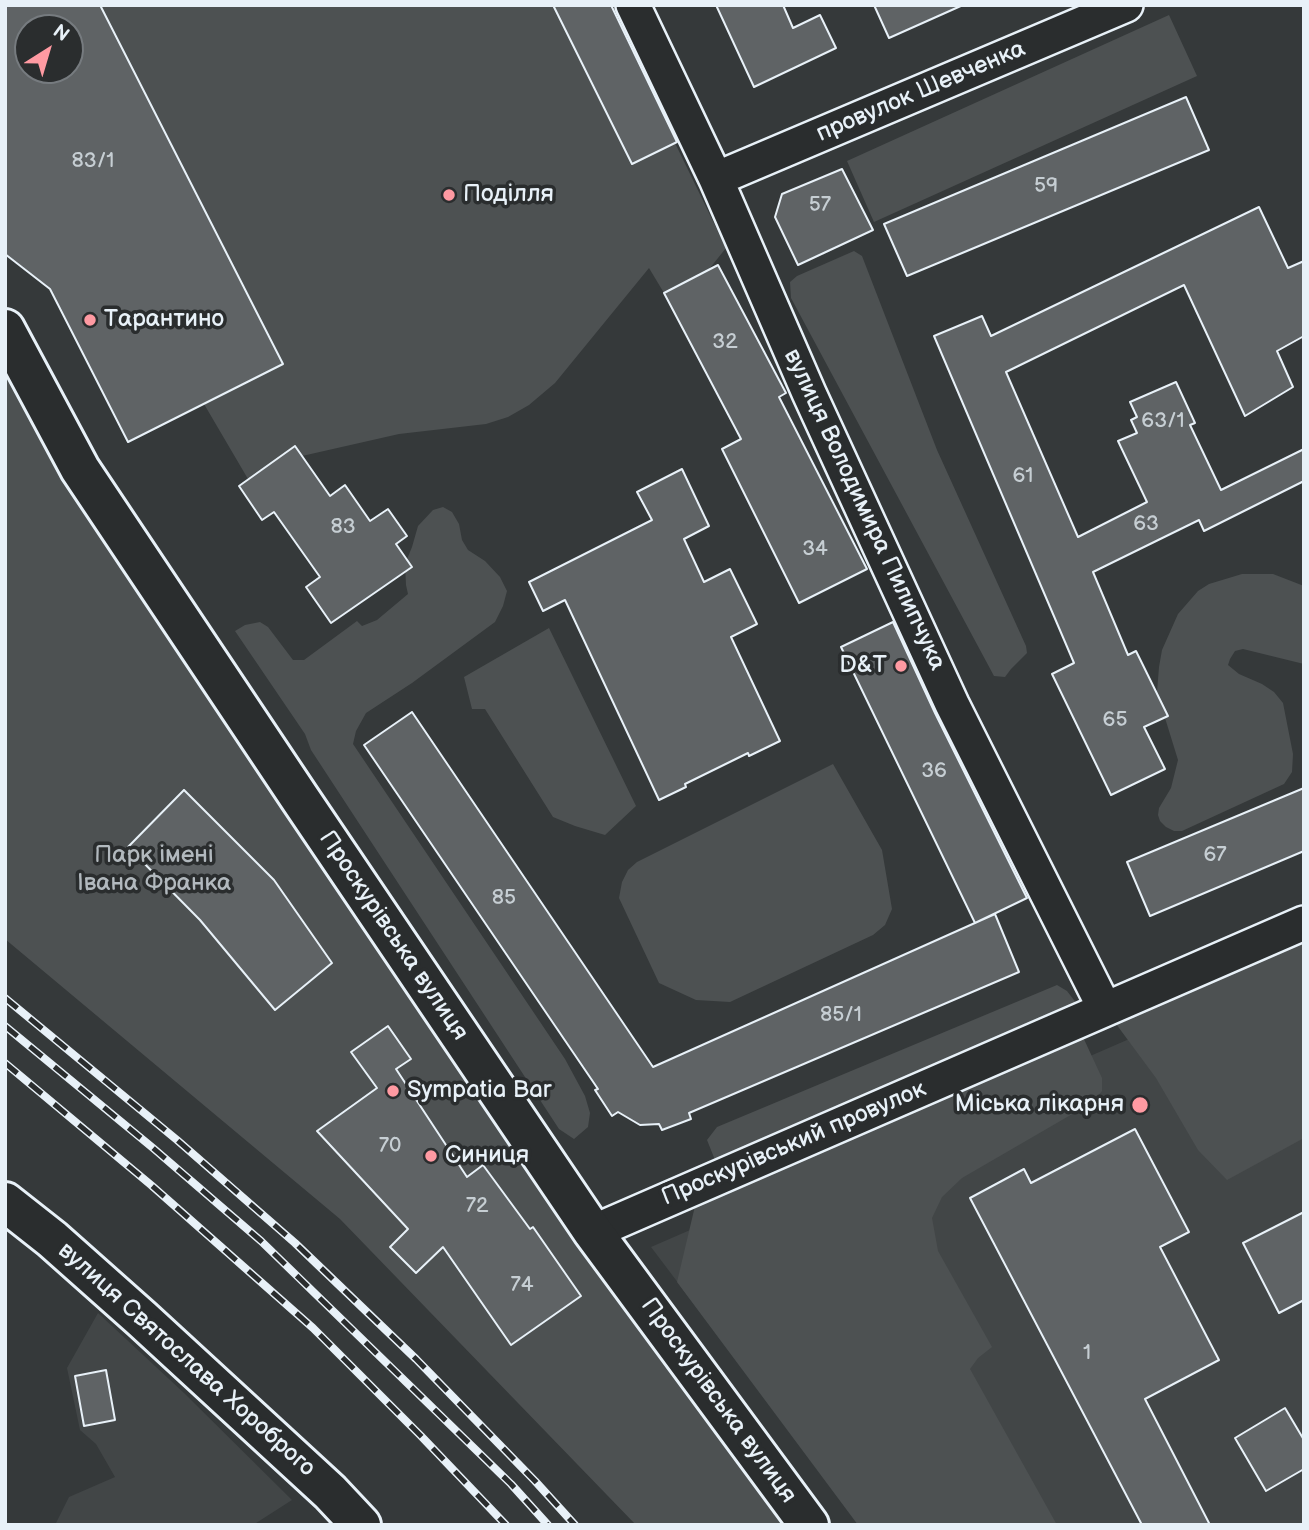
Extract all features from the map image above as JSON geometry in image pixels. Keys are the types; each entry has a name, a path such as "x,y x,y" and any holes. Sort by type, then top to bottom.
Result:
{"main road":[{"name":"Проскурівська вулиця","path":"5,329 80,469 307,809 593,1231 809,1525"},
{"name":"вулиця Святослава Хороброго","path":"5,1202 52,1239 142,1319 330,1492 361,1525"}],"street":[{"name":"вулиця Володимира Пилипчука","path":"633,5 716,179 809,393 952,704 1105,1009"},
{"name":"провулок Шевченка","path":"716,179 1126,5"},
{"name":"Проскурівський провулок","path":"593,1231 1304,923"}],"shaded area":[{"name":"Міська лікарня","path":"1304,963 1304,1525 861,1525 651,1247"},
{"path":"98,1313 292,1500 253,1525 55,1525 69,1497 115,1477 96,1444 80,1430 67,1368"}],"green space":[{"name":"Поділля","path":"100,5 611,5 678,141 675,143 726,248 706,273 664,293 649,268 555,383 529,405 508,417 486,424 399,434 302,456 295,446 248,479 204,404"},
{"path":"1169,15 1197,76 874,222 847,161"},
{"path":"854,251 862,256 937,450 1026,646 1027,653 1005,677 994,676 791,298 790,282 797,276"},
{"name":"Парк імені Івана Франка","path":"5,359 792,1525 636,1525 340,1219 5,939"},
{"path":"443,507 452,512 459,524 462,540 468,550 485,561 500,577 507,591 503,606 495,622 366,713 356,731 353,744 565,1059 585,1096 590,1113 588,1127 574,1139 559,1129 311,750 305,734 235,631 245,625 260,622 268,627 293,660 304,660 357,621 362,626 377,620 408,594 405,564 418,526 433,510"},
{"path":"1242,574 1273,574 1304,586 1304,664 1243,649 1235,651 1228,665 1239,674 1274,692 1283,703 1293,754 1292,772 1284,784 1182,831 1174,831 1160,821 1158,815 1159,808 1171,788 1178,760 1157,692 1162,650 1178,614 1198,591 1209,584"},
{"path":"549,628 636,806 605,835 553,817 485,709 472,709 464,677"},
{"path":"833,764 882,850 892,909 885,925 873,935 730,1002 696,1000 659,983 619,898 628,870 637,862"},
{"path":"1304,923 1304,1138 1227,1180 1198,1150 1156,1078 1105,1009"},
{"path":"1057,985 1067,991 1077,1004 1076,1022 1102,1078 1102,1091 1093,1102 962,1178 942,1197 932,1218 938,1251 992,1347 978,1358 970,1369 1057,1525 858,1525 677,1282 700,1185 732,1171 715,1160 707,1140 717,1127"}],"building":[{"path":"5,5 100,5 283,364 128,442 50,289 5,254"},
{"path":"553,5 611,5 677,142 632,164"},
{"path":"716,5 783,5 793,28 820,15 836,48 754,87"},
{"path":"874,5 963,5 889,38"},
{"path":"1186,97 1209,150 907,276 884,224"},
{"path":"842,169 873,230 798,265 775,217 782,194"},
{"path":"1259,207 1288,268 1304,261 1304,336 1277,351 1293,387 1245,416 1184,285 1006,372 1078,537 1147,502 1118,441 1137,433 1131,420 1137,417 1130,402 1176,382 1195,423 1190,425 1221,490 1304,449 1304,481 1204,531 1199,520 1093,572 1128,655 1136,651 1168,716 1144,727 1165,769 1111,795 1052,674 1074,663 934,336 982,316 991,336"},
{"path":"718,265 786,393 779,397 867,569 799,603 722,449 741,439 664,293"},
{"path":"295,446 330,496 345,485 370,521 388,509 407,536 396,544 412,567 331,623 306,587 320,577 274,512 262,520 239,486"},
{"path":"682,469 709,526 684,539 704,582 730,569 757,624 731,637 780,741 749,756 748,753 659,800 565,600 543,611 529,582 652,520 637,492"},
{"path":"893,622 1027,898 975,923 841,647"},
{"path":"412,712 653,1067 995,914 1019,972 689,1113 691,1119 662,1130 659,1124 640,1125 618,1112 612,1116 595,1090 598,1089 364,745"},
{"path":"1304,788 1304,851 1150,916 1127,862"},
{"path":"184,790 274,880 332,963 275,1010 200,920 128,847"},
{"path":"388,1026 411,1059 396,1069 467,1177 483,1165 530,1229 533,1227 581,1296 511,1345 443,1247 416,1273 390,1247 408,1229 317,1131 377,1088 351,1052"},
{"path":"1135,1129 1189,1232 1160,1247 1219,1360 1145,1399 1210,1525 1142,1525 970,1198 1024,1169 1031,1183"},
{"path":"1304,1212 1304,1300 1279,1313 1243,1243"},
{"path":"106,1370 115,1420 84,1426 75,1376"},
{"path":"1285,1408 1304,1440 1304,1469 1266,1491 1235,1438"}],"railway":[{"path":"5,998 177,1140 295,1243 416,1359 575,1525"},
{"path":"5,1026 261,1241 511,1484 548,1525"},
{"path":"5,1063 151,1185 313,1328 506,1525"}],"place":[{"name":"Поділля","path":"449,195"},
{"name":"Тарантино","path":"90,320"},
{"name":"D&T","path":"901,666"},
{"name":"Sympatia Bar","path":"393,1091"},
{"name":"Міська лікарня","path":"1140,1105"},
{"name":"Синиця","path":"431,1156"}]}
